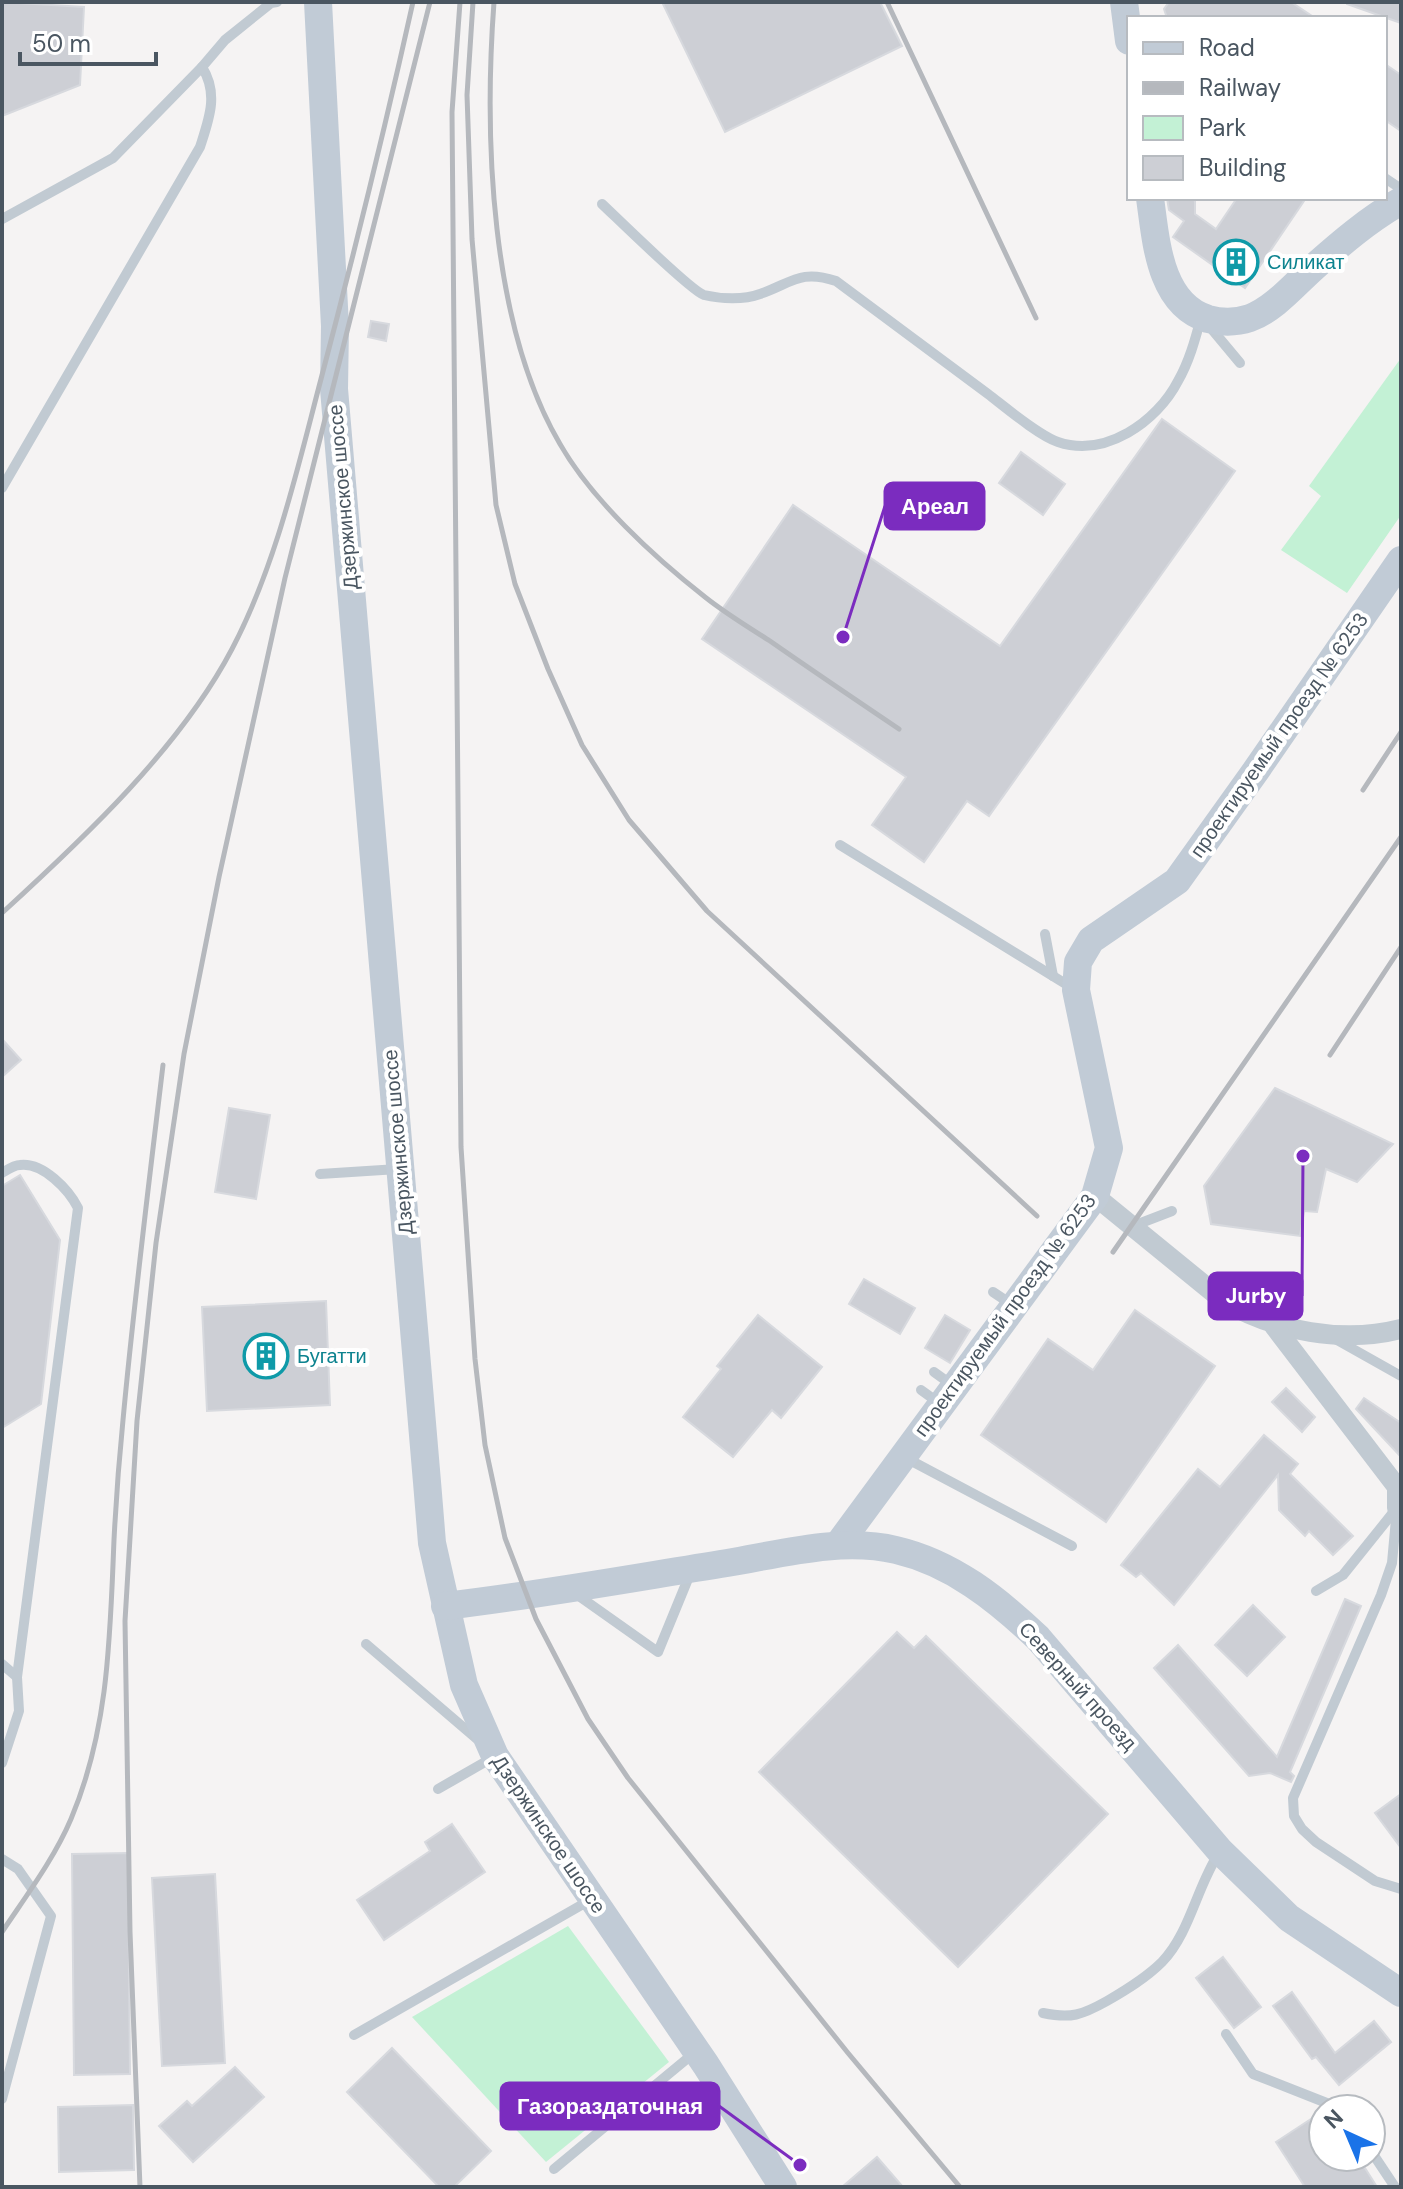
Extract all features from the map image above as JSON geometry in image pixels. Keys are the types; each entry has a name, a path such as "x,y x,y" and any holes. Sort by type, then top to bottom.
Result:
{"street":[{"name":"Дзержинское шоссе","path":"318,2 335,326 334,389 432,1543 445,1606 464,1685 495,1756 696,2051 783,2187"},
{"path":"1124,2 1127,25"},
{"path":"1150,200 1161,265 1171,288 1184,305 1201,316 1224,323 1251,318 1269,307 1348,237 1401,201"},
{"name":"проектируемый проезд № 6253","path":"838,1545 903,1456 937,1388 1004,1299 1095,1196 1109,1148 1064,983 1091,940 1177,881 1401,560"},
{"path":"1095,1196 1225,1302 1274,1326 1372,1336 1401,1329"},
{"path":"1274,1326 1398,1495"},
{"name":"Северный проезд","path":"445,1606 838,1545 894,1549 931,1561 970,1581 1006,1608 1038,1638 1220,1851 1289,1918 1401,1993"}],"lane":[{"path":"2,219 113,158 225,40 271,3 277,2"},
{"path":"2,488 200,147 212,107 211,80 202,67"},
{"path":"602,204 702,294 741,298 758,295 798,277 818,274 836,281 1057,442 1086,446 1112,441 1135,429 1160,407 1178,383 1192,350 1201,316"},
{"path":"1201,316 1240,363"},
{"path":"840,845 1064,983"},
{"path":"1045,934 1064,983"},
{"path":"1095,1196 1120,1159"},
{"path":"2,1173 21,1164 34,1167 60,1182 71,1193 78,1208 17,1677 19,1711 2,1763"},
{"path":"320,1174 400,1169"},
{"path":"1131,1227 1172,1211"},
{"path":"1323,1332 1401,1376"},
{"path":"903,1456 1072,1546"},
{"path":"1316,1591 1343,1575 1398,1495"},
{"path":"1398,1495 1392,1563 1381,1595 1293,1798 1294,1816 1316,1842 1375,1881 1401,1889"},
{"path":"569,1589 658,1652 692,1568"},
{"path":"366,1644 495,1756 438,1789"},
{"path":"2,1664 17,1677"},
{"path":"1043,2013 1062,2017 1084,2014 1131,1987 1164,1960 1182,1930 1207,1871 1220,1851"},
{"path":"2,1859 18,1869 51,1916 2,2099"},
{"path":"354,2035 593,1899"},
{"path":"1226,2034 1253,2074 1307,2095"},
{"path":"554,2169 696,2051"}],"green space":[{"path":"1401,358 1401,515 1347,593 1281,550 1321,496 1309,486"},
{"path":"568,1926 669,2062 546,2162 412,2017"}],"building":[{"path":"2,2 84,7 80,85 2,116"},
{"path":"662,2 880,2 902,46 725,132"},
{"path":"1169,2 1291,2 1312,16 1166,16 1164,9"},
{"path":"1401,2 1401,23 1387,16 1347,4"},
{"path":"1387,65 1401,75 1401,131 1387,121"},
{"name":"Силикат","path":"1167,200 1193,200 1195,214 1216,229 1236,200 1305,200 1245,288 1173,237 1184,221 1169,210"},
{"path":"371,321 389,324 386,341 368,337"},
{"path":"1162,419 1235,471 989,816 967,801 924,862 872,825 906,777 702,639 793,505 1000,646"},
{"path":"1021,452 1065,484 1043,515 999,483"},
{"path":"2,1039 21,1060 2,1077"},
{"path":"1275,1088 1393,1144 1357,1182 1326,1169 1317,1212 1304,1211 1300,1236 1211,1224 1204,1186"},
{"path":"229,1108 270,1115 256,1199 215,1192"},
{"path":"20,1175 60,1240 41,1404 2,1428 2,1186"},
{"path":"864,1279 915,1308 900,1334 849,1304"},
{"name":"Бугатти","path":"326,1301 330,1405 207,1411 202,1307"},
{"path":"1135,1310 1215,1366 1106,1522 981,1435 1048,1339 1093,1370"},
{"path":"758,1315 822,1367 781,1418 772,1410 733,1457 683,1417 721,1369 717,1366"},
{"path":"945,1315 970,1330 950,1363 925,1348"},
{"path":"1286,1388 1315,1417 1302,1432 1272,1402"},
{"path":"1364,1398 1401,1423 1401,1457 1356,1409"},
{"path":"1264,1435 1298,1464 1290,1474 1353,1536 1333,1555 1309,1531 1305,1536 1279,1510 1278,1475 1174,1605 1141,1573 1136,1577 1121,1565 1198,1469 1220,1487"},
{"path":"1345,1599 1361,1606 1290,1772 1294,1776 1291,1782 1270,1773 1249,1776 1154,1668 1178,1645 1277,1757"},
{"path":"1253,1605 1285,1637 1247,1676 1215,1645"},
{"path":"897,1632 914,1648 926,1636 1108,1814 958,1967 759,1772"},
{"path":"1401,1794 1401,1848 1375,1813"},
{"path":"452,1824 485,1872 384,1940 357,1900 430,1851 425,1842"},
{"path":"128,1853 130,2074 74,2075 72,1854"},
{"path":"215,1874 225,2063 162,2066 152,1878"},
{"path":"1223,1957 1261,2007 1234,2028 1196,1978"},
{"path":"1292,1992 1335,2053 1374,2021 1391,2042 1339,2085 1316,2057 1312,2059 1273,2006"},
{"path":"392,2048 491,2151 454,2187 439,2187 347,2092"},
{"path":"235,2067 264,2097 193,2162 159,2126 187,2101 192,2106"},
{"path":"133,2105 134,2170 59,2172 58,2107"},
{"path":"1307,2122 1307,2173 1368,2173 1377,2187 1305,2187 1276,2142"},
{"path":"877,2157 903,2187 842,2187"}],"railway":[{"path":"2,913 97,823 158,756 211,686 247,617 273,551 294,482 357,238 413,2"},
{"path":"140,2187 130,1932 125,1621 137,1421 156,1243 184,1054 219,877 285,578 430,2"},
{"path":"460,2 452,112 461,1147 475,1359 485,1445 505,1538 536,1619 588,1719 628,1778 848,2053 960,2187"},
{"path":"473,2 467,95 472,239 496,505 515,584 582,745 629,820 707,911 1037,1216"},
{"path":"494,2 490,111 497,229 519,344 537,396 560,444 606,506 685,581 899,729"},
{"path":"887,2 1036,318"},
{"path":"1363,790 1401,732"},
{"path":"1113,1252 1401,837"},
{"path":"1330,1055 1401,947"},
{"path":"2,1932 48,1863 71,1819 84,1785 100,1716 109,1647 122,1435 163,1065"}],"place":[{"name":"Силикат","path":"1236,262"},
{"name":"Ареал","path":"843,637"},
{"name":"Jurby","path":"1303,1156"},
{"name":"Бугатти","path":"266,1356"},
{"name":"Газораздаточная","path":"800,2165"}]}
